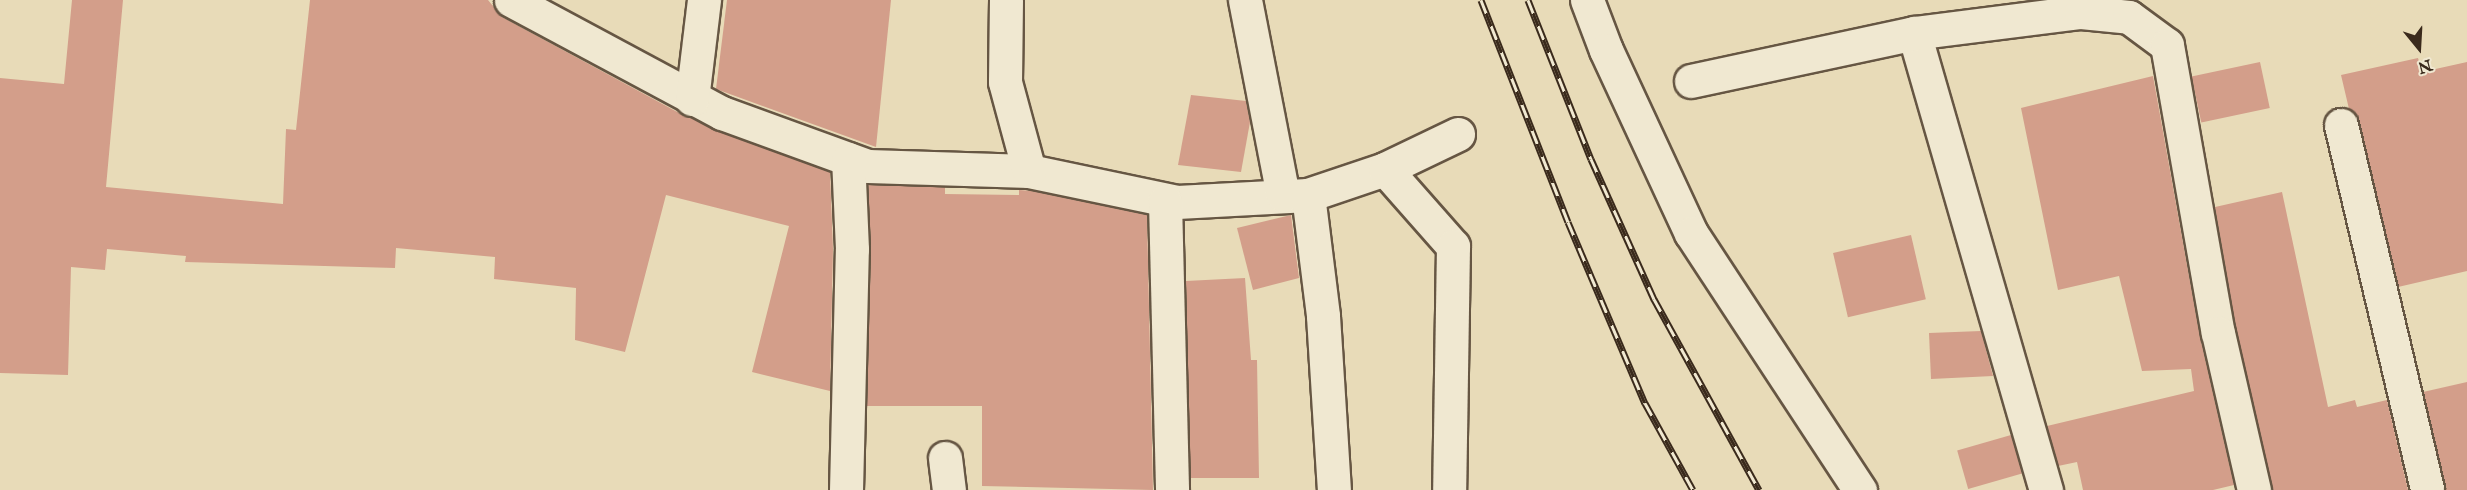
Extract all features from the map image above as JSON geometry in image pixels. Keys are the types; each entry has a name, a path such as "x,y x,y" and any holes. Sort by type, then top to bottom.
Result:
{"street":[{"path":"511,0 692,99 868,166 1029,171 1165,201 1295,195 1385,169 1458,134"},
{"path":"692,99 704,0"},
{"path":"1006,0 1005,82 1029,171"},
{"path":"1245,0 1295,195 1323,316 1334,490"},
{"path":"1587,0 1606,51 1691,233 1860,490"},
{"path":"1691,81 1914,33 2081,12 2129,17 2167,45 2218,333 2254,490"},
{"path":"1914,33 2046,490"},
{"path":"2341,125 2427,490"},
{"path":"846,490 852,249 848,159"},
{"path":"1385,169 1453,246 1449,490"},
{"path":"1165,201 1172,490"},
{"path":"945,458 949,490"}],"building":[{"path":"72,0 123,0 106,187 283,204 286,129 296,130 310,0 488,0 502,17 681,114 830,172 833,249 830,391 752,372 789,226 666,195 625,352 575,340 576,288 494,279 495,257 396,248 395,268 185,262 186,256 107,249 105,270 71,267 68,375 0,373 0,78 64,84"},
{"path":"727,0 891,0 876,147 716,89"},
{"path":"2418,58 2422,72 2467,62 2467,271 2398,287 2359,121 2349,109 2341,75"},
{"path":"2260,62 2270,108 2201,123 2192,77"},
{"path":"2153,76 2200,337 2234,485 2213,490 2083,490 2077,462 2058,466 2047,426 2194,391 2191,369 2142,371 2119,276 2058,290 2021,108"},
{"path":"1191,95 1246,101 1250,122 1241,172 1178,165"},
{"path":"868,185 945,187 945,194 1019,195 1019,190 1032,191 1147,215 1153,490 982,486 982,406 867,406 871,249"},
{"path":"2282,192 2328,407 2355,400 2357,407 2387,400 2408,490 2272,490 2236,329 2215,207"},
{"path":"1291,215 1299,278 1253,290 1237,228"},
{"path":"1911,235 1926,299 1848,317 1833,253"},
{"path":"1245,278 1251,360 1257,360 1259,478 1190,478 1186,281"},
{"path":"1981,331 1993,376 1931,379 1929,333"},
{"path":"2467,382 2467,490 2445,490 2423,392"},
{"path":"2011,435 2022,473 1968,489 1957,450"}],"railway":[{"path":"1481,0 1568,222 1645,403 1693,490"},
{"path":"1528,0 1591,159 1654,299 1759,490"}]}
